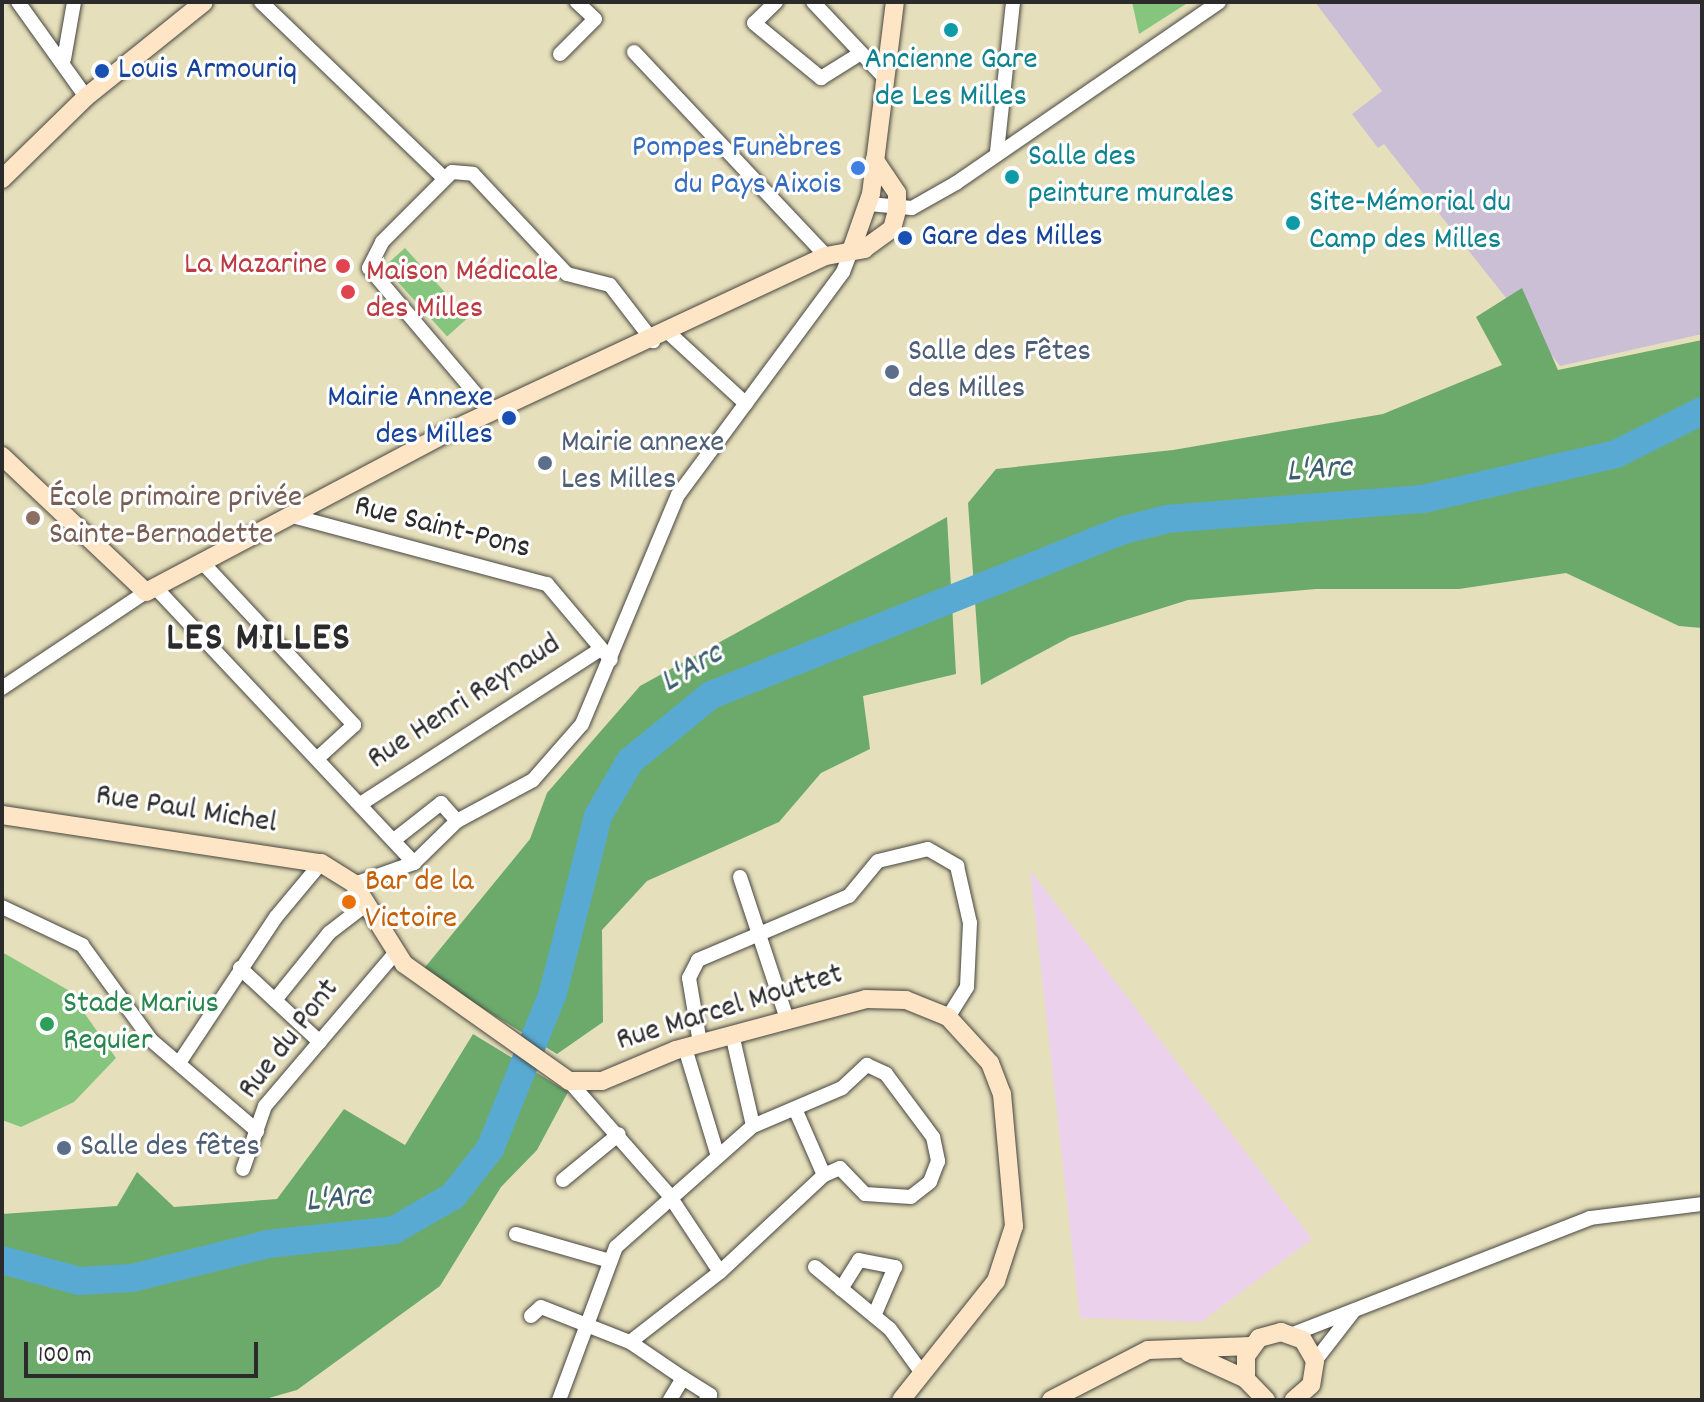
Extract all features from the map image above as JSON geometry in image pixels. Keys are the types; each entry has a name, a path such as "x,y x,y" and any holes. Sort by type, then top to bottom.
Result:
{"street":[{"path":"18,2 64,59 86,97"},
{"path":"64,59 74,2"},
{"path":"2,179 86,97 204,2"},
{"path":"261,2 443,177"},
{"path":"560,54 595,19 577,2"},
{"path":"776,2 754,23 821,78 861,53"},
{"path":"813,2 882,75"},
{"path":"720,1272 669,1195 619,1134 563,1077 430,984 395,953 364,906 354,884 414,863 457,821 533,780 582,724 678,495 843,272 869,204 882,75 895,2"},
{"path":"997,152 1013,2"},
{"path":"869,204 929,197 1219,2"},
{"path":"634,52 826,256"},
{"path":"2,688 150,589 289,515 492,413 662,338 826,256 851,251 892,229 897,201 875,160"},
{"path":"492,413 369,268 382,242 443,177 473,174 567,274 610,285 662,338 746,404"},
{"path":"2,456 150,589 319,757 414,863"},
{"name":"Rue Saint-Pons","path":"289,515 547,584 599,650 611,660"},
{"path":"202,562 354,725 319,757"},
{"name":"Rue Henri Reynaud","path":"362,803 599,650"},
{"path":"394,840 441,803 457,821"},
{"name":"Rue Paul Michel","path":"2,815 321,863 354,884"},
{"path":"717,1153 692,1046 691,969 759,934 849,896 878,861 928,849 950,855 970,923 967,987 948,1017 990,1063 1002,1094 1014,1226 996,1281 901,1400"},
{"path":"181,1060 240,968 321,863"},
{"path":"740,877 787,1019"},
{"path":"275,1000 329,933 364,906"},
{"path":"2,907 82,945 151,1040 181,1060 219,1106 257,1131"},
{"name":"Rue du Pont","path":"243,1169 265,1106 395,953"},
{"path":"240,968 320,1042"},
{"name":"Rue Marcel Mouttet","path":"563,1077 602,1081 732,1034 888,998 948,1017"},
{"path":"732,1034 753,1126"},
{"path":"559,1400 606,1260 669,1195 753,1126 796,1111 867,1065 886,1074 933,1137 938,1161 930,1182 911,1197 865,1194 840,1168 824,1175 720,1272 630,1342"},
{"path":"796,1111 824,1175"},
{"path":"563,1180 619,1134"},
{"path":"1051,1400 1076,1383 1148,1350 1251,1346 1270,1333 1293,1334 1362,1303 1617,1210 1702,1204"},
{"path":"516,1234 606,1260"},
{"path":"841,1289 859,1260 895,1267 874,1316"},
{"path":"815,1267 874,1316 922,1373"},
{"path":"1294,1400 1314,1392 1315,1361 1362,1303"},
{"path":"531,1316 541,1307 630,1342 710,1395 706,1400"},
{"path":"1293,1334 1315,1361"},
{"path":"1246,1379 1251,1346"},
{"path":"1178,1350 1246,1379 1266,1400"},
{"path":"670,1400 683,1378"}],"shaded area":[{"path":"1315,2 1702,2 1702,334 1560,366 1384,144 1378,148 1352,114 1382,91"},
{"path":"1030,870 1312,1239 1201,1322 1080,1318"}],"green space":[{"path":"1132,2 1189,2 1139,34"},
{"path":"405,248 468,318 447,337 384,267"},
{"path":"1522,288 1558,370 1702,340 1702,628 1679,626 1566,573 1459,589 1316,589 1188,600 1070,637 981,685 968,503 996,469 1173,450 1383,414 1502,365 1476,317"},
{"path":"947,517 956,674 863,696 870,749 821,773 779,822 647,881 602,930 603,1022 557,1054 422,971 530,839 547,793 640,686"},
{"name":"Stade Marius Requier","path":"2,952 68,990 116,1058 74,1102 21,1127 2,1120"},
{"path":"473,1034 568,1092 537,1150 501,1187 440,1286 297,1390 262,1400 2,1400 2,1214 117,1206 137,1172 174,1207 277,1199 344,1109 405,1145"}],"waterway":[{"name":"L'Arc","path":"2,1260 79,1281 132,1278 268,1244 394,1230 453,1196 490,1149 553,993 598,816 630,761 711,695 1124,530 1167,519 1423,499 1616,454 1702,411"}],"place":[{"name":"Ancienne Gare de Les Milles","path":"951,30"},
{"name":"Louis Armouriq","path":"102,71"},
{"name":"Pompes Funèbres du Pays Aixois","path":"858,168"},
{"name":"Salle des peinture murales","path":"1012,177"},
{"name":"Site-Mémorial du Camp des Milles","path":"1293,223"},
{"name":"Gare des Milles","path":"905,238"},
{"name":"La Mazarine","path":"343,266"},
{"name":"Maison Médicale des Milles","path":"348,292"},
{"name":"Salle des Fêtes des Milles","path":"892,372"},
{"name":"Mairie Annexe des Milles","path":"509,418"},
{"name":"Mairie annexe Les Milles","path":"545,463"},
{"name":"École primaire privée Sainte-Bernadette","path":"33,518"},
{"name":"Bar de la Victoire","path":"349,902"},
{"name":"Stade Marius Requier","path":"47,1024"},
{"name":"Salle des fêtes","path":"64,1148"}],"district":[{"name":"LES MILLES","path":"259,641"}]}
